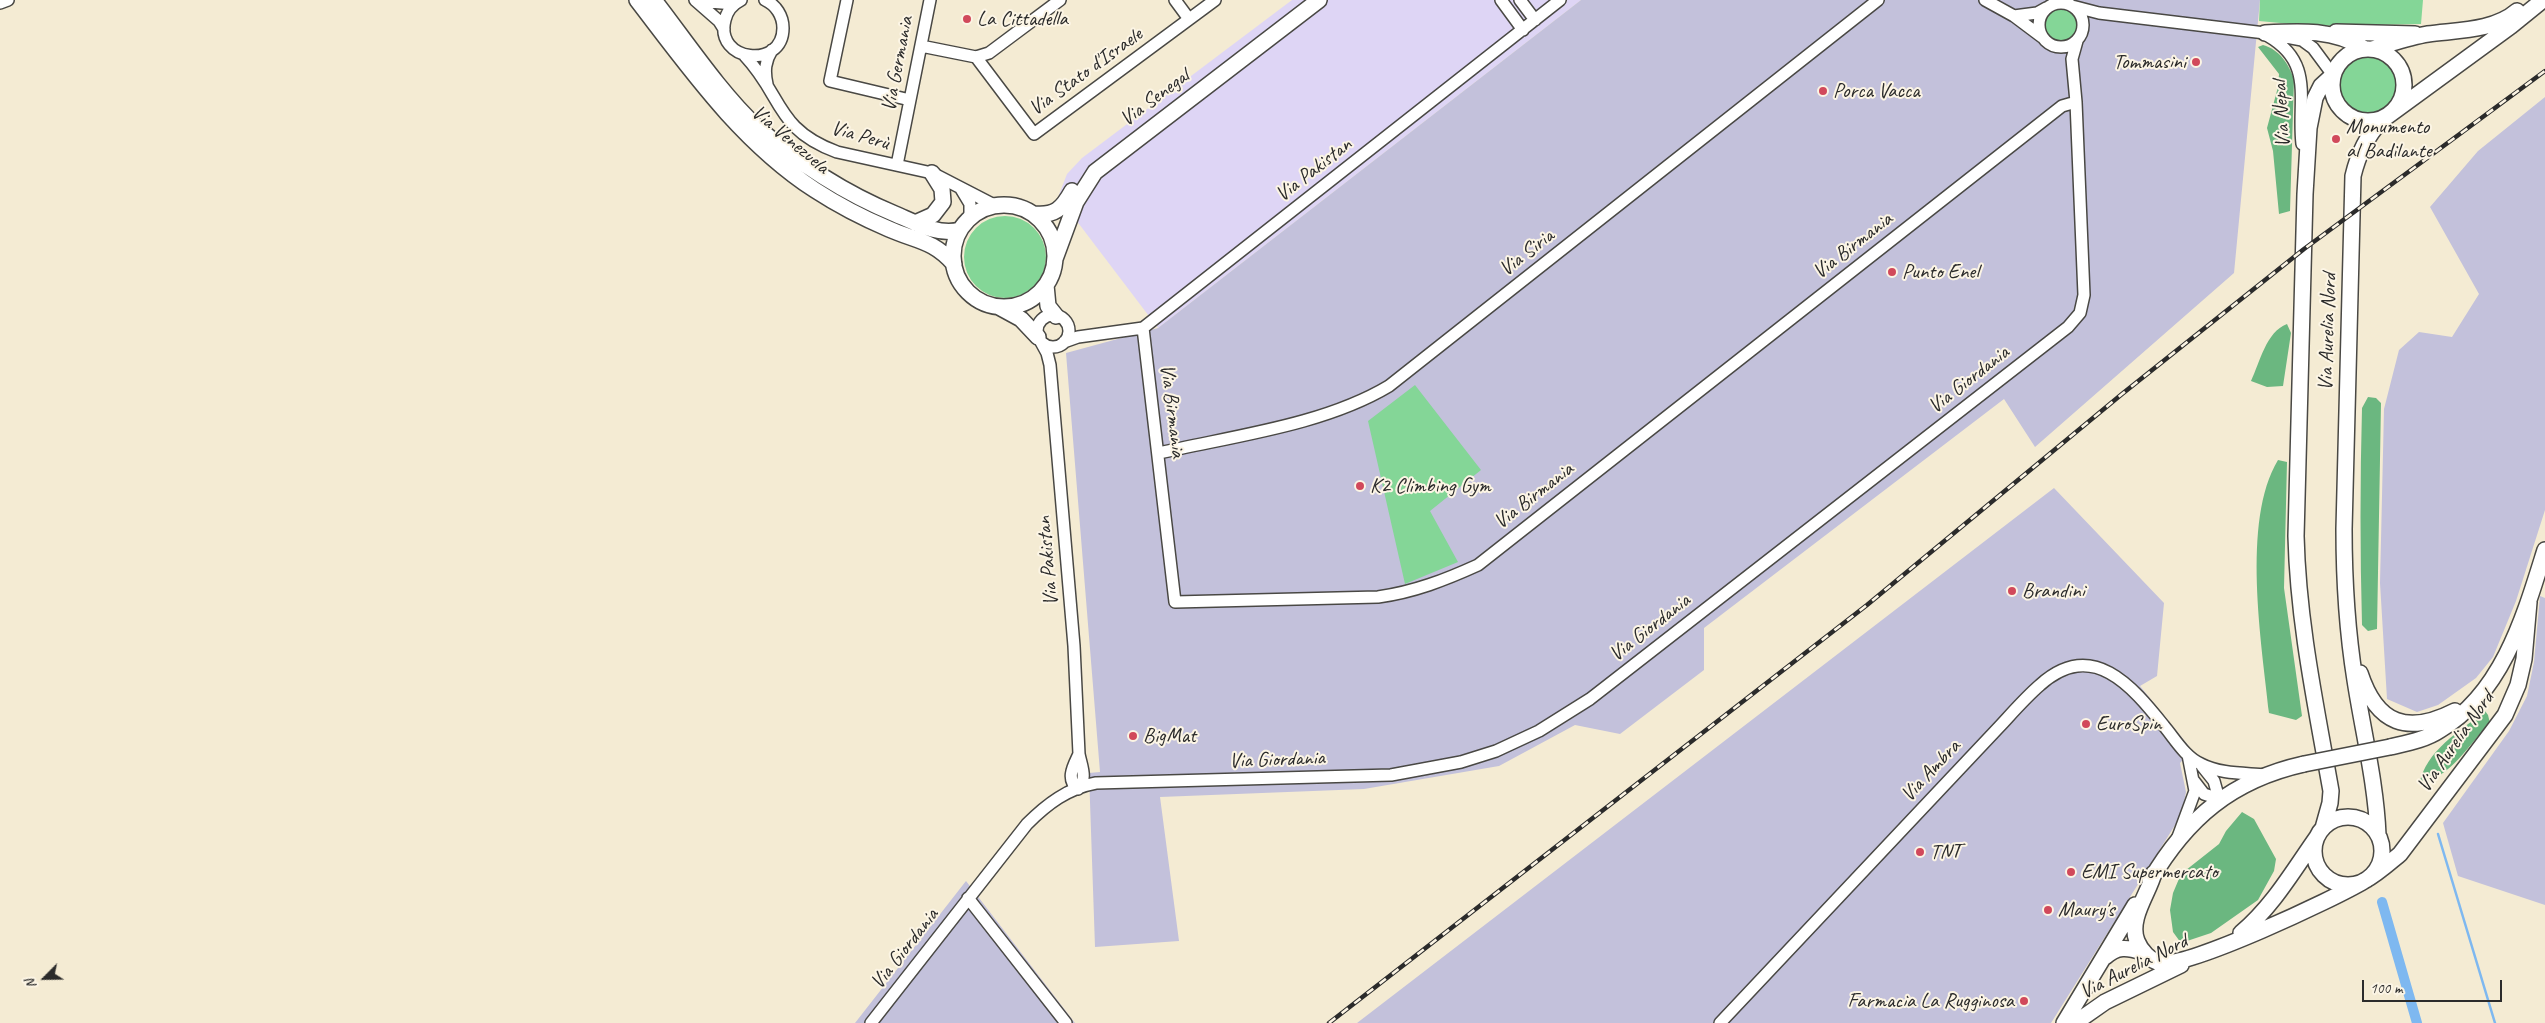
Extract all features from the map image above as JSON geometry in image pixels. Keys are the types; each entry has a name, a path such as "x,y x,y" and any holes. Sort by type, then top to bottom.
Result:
{"main road":[{"name":"Via Venezuela","path":"638,0 727,113 769,156 814,190 856,214 935,246 954,264 961,283 973,296 986,304 999,307 1018,317 1039,340"},
{"name":"Via Venezuela","path":"654,0 756,126 831,183 864,201 915,222 940,231 960,230"},
{"name":"Via Senegal","path":"1034,214 1045,215 1058,211 1090,166 1102,153 1304,0"},
{"name":"Via Senegal","path":"1055,259 1076,202 1096,172 1319,0"},
{"path":"2325,33 2346,38 2368,49 2383,52 2393,58 2402,73 2403,90 2400,102 2393,111 2383,117 2372,120 2360,120 2349,116 2340,108 2334,98 2333,75 2345,57 2368,49 2426,35 2468,30 2502,20 2514,14 2526,0"},
{"name":"Via Aurelia Nord","path":"2366,880 2372,875 2381,860 2382,851 2378,835 2377,804 2349,638 2344,585 2353,176 2357,158 2366,140 2393,111 2511,26 2542,0"},
{"path":"2265,34 2367,31 2426,35"},
{"name":"Via Aurelia Nord","path":"2333,75 2321,86 2315,98 2309,128 2306,177 2297,561 2303,633 2331,791 2330,803 2314,854 2319,870 2325,877 2340,885 2358,884 2400,854 2505,715 2518,685 2524,659 2529,602"},
{"path":"915,222 932,215 943,202 942,189 932,173"},
{"path":"954,264 954,247 960,230 970,217 994,205 1015,205 1034,214 1050,234 1055,259 1046,285 1040,293 1021,304 999,307"},
{"path":"1046,285 1048,306 1056,316"},
{"name":"Via Aurelia Nord","path":"2064,1023 2154,873 2176,841 2193,822 2219,799 2265,775 2304,764 2411,743 2442,730 2474,701 2494,675 2514,640 2529,602 2545,550"},
{"path":"2349,638 2363,682 2372,701 2382,713 2392,719 2408,725 2422,724 2443,717 2474,701"},
{"path":"2213,951 2234,938 2267,909 2320,832 2338,818 2356,818 2365,822 2378,835"},
{"path":"2142,952 2136,940 2135,922 2154,873"},
{"path":"2102,960 2111,951 2119,948 2142,952 2160,963 2175,962 2213,951 2366,880"},
{"name":"Via Aurelia Nord","path":"2075,1023 2105,1002 2213,951"}],"street":[{"path":"0,3 8,0"},
{"path":"765,0 776,8 781,16"},
{"name":"Via Perù","path":"768,91 765,69 767,58 782,35 782,0"},
{"path":"847,0 830,81 910,100"},
{"name":"Via Germania","path":"897,165 930,0"},
{"path":"921,46 976,57 999,47 1060,0"},
{"path":"1175,0 1190,19"},
{"name":"Via Stato d'Israele","path":"976,57 1034,134 1215,0"},
{"path":"1501,0 1523,30"},
{"path":"1520,0 1535,20"},
{"name":"Via Pakistan","path":"1039,340 1050,347 1062,344 1073,334 1143,328 1560,0"},
{"name":"Via Siria","path":"1159,453 1328,415 1365,401 1389,386 1878,0"},
{"path":"1985,0 2014,16 2054,46 2066,47 2077,41 2084,27 2098,12 2086,0"},
{"path":"696,1 738,2"},
{"name":"Via Perù","path":"696,1 719,21 729,44 745,56 789,123 803,135 822,146 932,173 994,205"},
{"path":"724,29 726,15 738,2"},
{"name":"Via Nepal","path":"2014,16 2037,13 2051,4 2064,3 2098,12 2294,39 2308,44 2333,75"},
{"path":"2042,37 2040,18 2051,4"},
{"path":"2071,4 2081,15 2084,27"},
{"name":"Via Nepal","path":"2265,34 2285,47 2298,66 2302,82 2301,138 2306,177"},
{"name":"Via Giordania","path":"871,1023 1027,824 1042,808 1061,796 1078,788 1096,783 1391,775 1462,762 1496,751 1539,731 1590,699 2074,321 2080,313 2084,295 2076,102 2072,70 2072,59 2077,41"},
{"name":"Via Giordania","path":"2054,46 2072,70"},
{"path":"745,56 760,56 772,50"},
{"name":"Via Birmania","path":"1143,328 1176,602 1378,597 1406,594 1446,580 1478,565 2062,106 2076,102"},
{"path":"960,188 970,204 970,217"},
{"path":"1039,340 1037,327 1042,319 1056,316 1065,321 1073,334"},
{"name":"Via Pakistan","path":"1039,340 1047,353 1050,365 1073,632 1079,754 1083,772 1082,784 1078,788"},
{"path":"1050,365 1053,356 1062,344"},
{"name":"Via Ambra","path":"1720,1023 2000,726 2041,684 2055,674 2081,666 2103,669 2115,675 2145,701 2188,756"},
{"name":"Via Pakistan","path":"1061,796 1069,788 1079,754"},
{"path":"2188,756 2200,764 2214,781 2219,799"},
{"path":"2176,841 2193,798 2193,780 2188,756"},
{"path":"2200,764 2230,772 2265,775"},
{"path":"1083,772 1096,783"},
{"path":"1071,778 1072,783 1078,788"},
{"path":"2193,780 2204,794 2219,799"},
{"name":"Via Giordania","path":"968,898 1066,1023"}],"shaded area":[{"path":"1292,0 1581,0 1158,328 1076,220 1055,205 1067,174 1082,158"},
{"path":"1581,0 2260,0 2234,273 2035,447 2004,399 1704,628 1704,670 1620,734 1575,725 1499,766 1364,789 1160,797 1179,941 1095,947 1089,773 1100,772 1066,353 1158,328"},
{"path":"2545,97 2545,510 2516,601 2493,657 2476,678 2438,705 2417,712 2387,699 2380,583 2384,409 2399,350 2419,332 2452,337 2479,294 2430,207 2478,151"},
{"path":"2054,488 2164,603 2157,676 2140,686 2192,750 2180,763 2186,792 2177,822 2051,1023 1357,1023"},
{"path":"2540,596 2545,598 2545,905 2458,876 2443,823 2509,731 2527,696 2534,662"},
{"path":"966,881 1075,1023 855,1023"}],"green space":[{"path":"2260,0 2423,0 2421,24 2312,26 2259,21"},
{"path":"2061,9 2067,10 2072,14 2076,19 2076,31 2072,36 2067,40 2061,41 2055,40 2050,36 2046,31 2045,25 2046,19 2050,14 2055,10"},
{"path":"2263,45 2274,50 2283,58 2294,79 2290,211 2279,214 2273,151 2267,128 2278,87 2279,74 2258,47"},
{"path":"2368,57 2379,59 2388,65 2394,74 2396,85 2394,96 2388,105 2379,111 2368,113 2357,111 2348,105 2342,96 2340,85 2342,74 2348,65 2357,59"},
{"path":"1005,216 1021,219 1034,228 1043,241 1046,257 1043,273 1034,286 1021,295 1005,298 989,295 976,286 967,273 964,257 967,241 976,228 989,219"},
{"path":"2287,324 2291,333 2283,386 2267,387 2251,381 2269,341 2280,328"},
{"path":"1415,385 1481,470 1430,511 1458,562 1405,584 1368,421"},
{"path":"2368,397 2376,398 2381,403 2377,629 2368,631 2362,625 2360,516 2362,408"},
{"path":"2278,460 2287,462 2284,588 2302,716 2296,720 2269,713 2259,619 2257,549 2260,516 2267,486"},
{"path":"2485,711 2490,723 2459,759 2441,775 2419,785 2423,773 2436,752 2455,734"},
{"path":"2242,812 2254,819 2276,859 2274,871 2258,900 2211,933 2181,943 2173,932 2170,910 2173,893 2181,874 2219,844 2226,831"}],"waterway":[{"path":"2438,834 2495,1023"},
{"path":"2382,902 2417,1023"}],"railway":[{"path":"1329,1023 1867,605 2122,394 2304,249 2545,71"}],"place":[{"name":"La Cittadella","path":"967,19"},
{"name":"Tommasini","path":"2196,62"},
{"name":"Porca Vacca","path":"1823,91"},
{"name":"Monumento al Badilante","path":"2336,139"},
{"name":"Punto Enel","path":"1892,272"},
{"name":"K2 Climbing Gym","path":"1360,486"},
{"name":"Brandini","path":"2012,591"},
{"name":"EuroSpin","path":"2086,724"},
{"name":"BigMat","path":"1133,736"},
{"name":"TNT","path":"1920,852"},
{"name":"EMI Supermercato","path":"2071,872"},
{"name":"Maury's","path":"2048,910"},
{"name":"Farmacia La Rugginosa","path":"2024,1001"}]}
